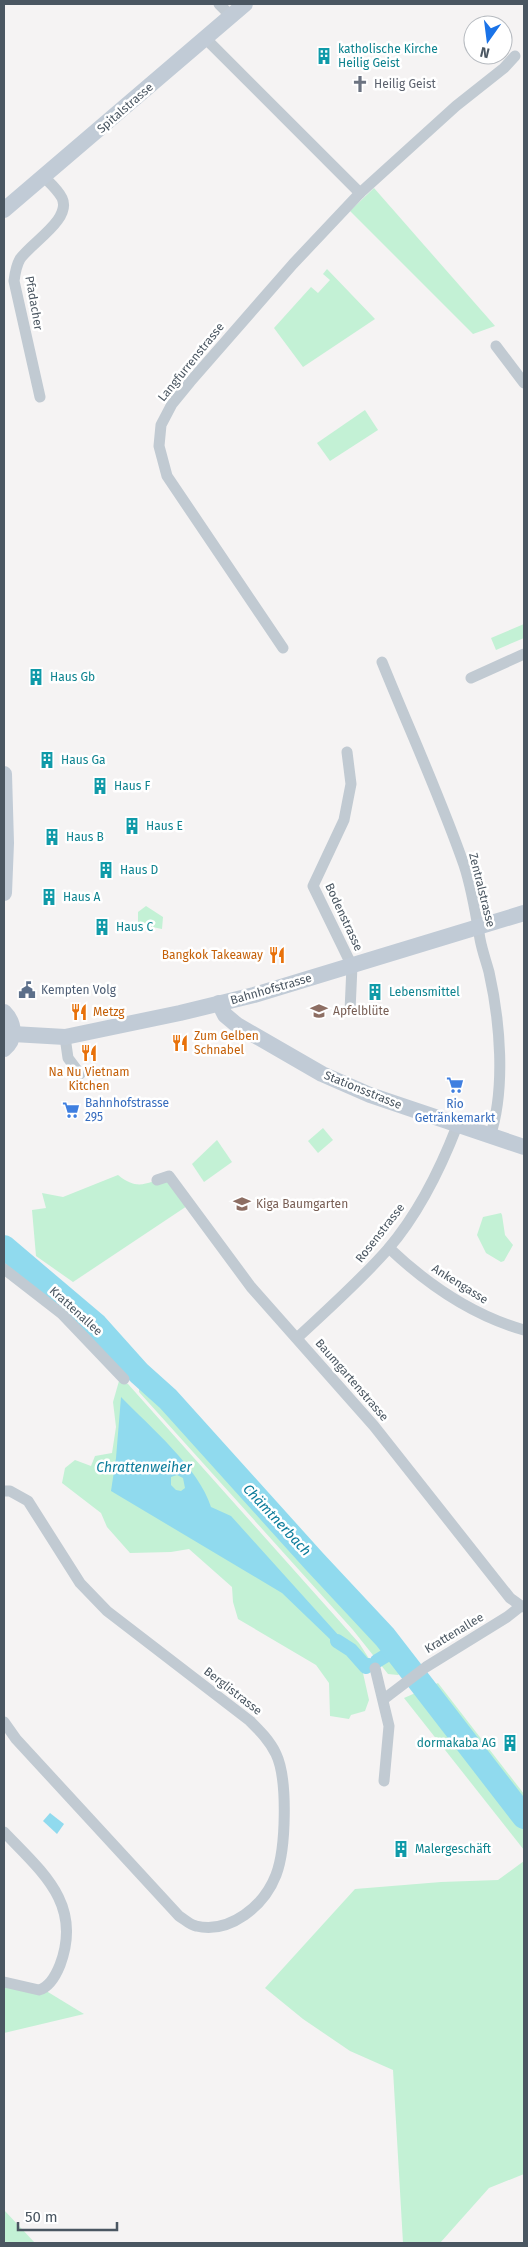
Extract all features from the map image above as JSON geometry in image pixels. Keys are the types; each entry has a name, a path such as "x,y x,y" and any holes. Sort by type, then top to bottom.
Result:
{"main road":[{"name":"Spitalstrasse","path":"4,210 245,4"},
{"path":"4,774 6,811 4,893"},
{"name":"Bahnhofstrasse","path":"13,1034 65,1037 219,1003 352,966 524,913"},
{"name":"Stationsstrasse","path":"219,1003 225,1015 237,1025 272,1047 322,1074 370,1095 457,1126 524,1146"},
{"path":"4,1012 10,1019 13,1034 11,1041 4,1049"}],"street":[{"path":"219,4 231,16"},
{"path":"205,38 360,193"},
{"name":"Langfurrenstrasse","path":"283,648 167,476 160,456 159,435 168,409 195,375 293,264 360,193 444,117 504,68 515,56"},
{"name":"Pfadacher","path":"40,397 14,281 15,270 19,260 57,222 63,211 62,198 44,177"},
{"path":"496,346 524,383"},
{"path":"471,678 524,654"},
{"name":"Zentralstrasse","path":"382,662 464,866 479,927 489,973 499,1045 498,1094 495,1119 490,1136"},
{"name":"Bodenstrasse","path":"347,752 351,784 344,820 313,886 352,966 350,1011"},
{"path":"65,1037 68,1058 80,1074"},
{"name":"Rosenstrasse","path":"297,1338 366,1273 389,1248 411,1218 430,1186 457,1126"},
{"name":"Baumgartenstrasse","path":"157,1180 169,1176 251,1287 374,1426 510,1598 522,1606"},
{"name":"Ankengasse","path":"389,1248 418,1274 472,1311 524,1330"},
{"name":"Krattenallee","path":"4,1269 62,1314 124,1379"},
{"name":"Berglistrasse","path":"4,1491 10,1491 28,1501 80,1583 107,1611 250,1721 263,1734 276,1755 284,1782 282,1840 276,1875 262,1898 242,1918 218,1927 194,1926 179,1916 16,1739 4,1722"},
{"name":"Krattenallee","path":"384,1699 425,1667 507,1618 522,1606"},
{"path":"375,1668 389,1726 384,1782"},
{"path":"4,1832 50,1882 62,1904 67,1928 63,1958 48,1985 43,1989 33,1990 4,1982"}],"green space":[{"path":"374,188 495,326 473,334 350,211"},
{"path":"327,269 375,319 303,367 274,328 311,287 318,293 330,280 323,274"},
{"path":"365,410 378,430 330,461 317,443"},
{"path":"524,624 524,638 496,650 491,638"},
{"path":"146,906 163,917 162,929 138,924 138,912"},
{"path":"323,1128 333,1140 318,1153 308,1141"},
{"path":"217,1140 232,1162 204,1182 192,1164"},
{"path":"118,1175 125,1180 138,1184 149,1183 169,1176 190,1204 73,1282 36,1256 32,1210 46,1208 42,1193 63,1197"},
{"path":"501,1213 505,1235 513,1245 504,1261 501,1262 486,1253 477,1235 483,1217"},
{"path":"139,1373 236,1473 394,1649 408,1666 398,1675 388,1674 353,1630 139,1392"},
{"path":"119,1381 128,1384 359,1643 375,1668 363,1673 369,1700 365,1711 351,1715 349,1719 330,1716 329,1683 316,1665 238,1619 233,1602 232,1587 189,1549 171,1552 130,1553 107,1527 101,1513 62,1483 65,1468 75,1460 91,1466 95,1456 112,1453 116,1427 113,1402"},
{"path":"438,1683 524,1794 524,1850 404,1698"},
{"path":"524,1861 524,2174 489,2188 440,2243 403,2243 393,2070 350,2051 303,2019 265,1988 355,1889 441,1882 498,1880"},
{"path":"4,1982 43,1989 84,2014 4,2033"},
{"path":"4,2210 35,2243 4,2243"}],"water":[{"name":"Chrattenweiher","path":"121,1397 185,1463 205,1492 211,1507 231,1516 341,1638 334,1643 282,1593 111,1491","holes":["177,1475 183,1478 185,1488 181,1491 176,1490 171,1485 171,1477"]},
{"path":"50,1813 64,1824 57,1834 43,1821"}],"waterway":[{"name":"Chämtnerbach","path":"4,1247 96,1325 139,1373 168,1399 385,1637 524,1817"},
{"path":"337,1641 351,1650 366,1667 369,1665"},
{"path":"377,1661 395,1650"}],"place":[{"name":"katholische Kirche Heilig Geist","path":"324,56"},
{"name":"Heilig Geist","path":"360,84"},
{"name":"Haus Gb","path":"36,677"},
{"name":"Haus Ga","path":"47,760"},
{"name":"Haus F","path":"100,786"},
{"name":"Haus E","path":"132,826"},
{"name":"Haus B","path":"52,837"},
{"name":"Haus D","path":"106,870"},
{"name":"Haus A","path":"49,897"},
{"name":"Haus C","path":"102,927"},
{"name":"Bangkok Takeaway","path":"277,955"},
{"name":"Kempten Volg","path":"27,990"},
{"name":"Lebensmittel","path":"375,992"},
{"name":"Apfelblüte","path":"319,1011"},
{"name":"Metzg","path":"79,1012"},
{"name":"Zum Gelben Schnabel","path":"180,1043"},
{"name":"Na Nu Vietnam Kitchen","path":"89,1053"},
{"name":"Rio Getränkemarkt","path":"455,1085"},
{"name":"Bahnhofstrasse 295","path":"71,1110"},
{"name":"Kiga Baumgarten","path":"242,1204"},
{"name":"dormakaba AG","path":"510,1743"},
{"name":"Malergeschäft","path":"401,1849"}]}
